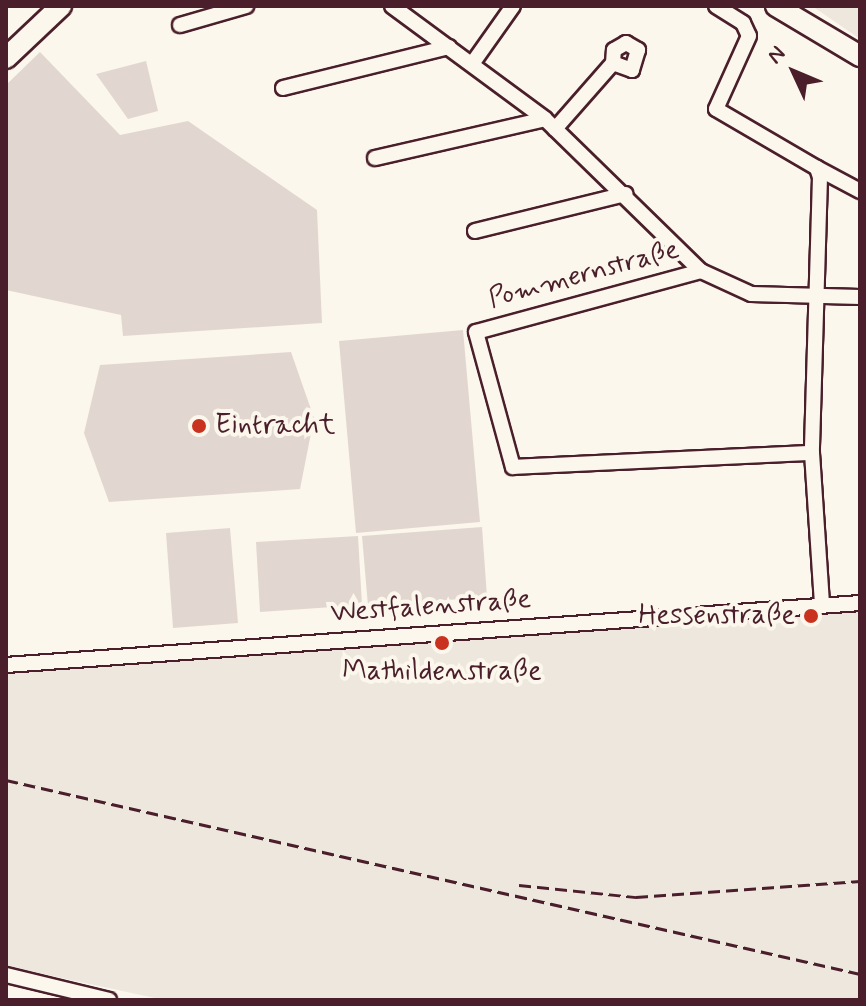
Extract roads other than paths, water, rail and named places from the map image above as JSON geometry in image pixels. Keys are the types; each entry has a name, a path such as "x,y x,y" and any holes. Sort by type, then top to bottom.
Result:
{"street":[{"path":"6,58 61,6"},
{"path":"180,25 246,6"},
{"path":"392,6 550,124 626,194 701,271 751,294 860,297"},
{"path":"472,64 513,6"},
{"path":"716,6 743,23 749,36 716,109 860,191"},
{"path":"776,6 860,56"},
{"path":"283,88 449,47"},
{"path":"375,158 550,124 613,63"},
{"path":"817,168 812,453 822,605"},
{"path":"475,231 626,194"},
{"name":"Pommernstraße","path":"701,271 476,332 513,467 812,453"},
{"name":"Westfalenstraße","path":"6,665 860,603"},
{"path":"6,975 109,1000"}],"railway":[{"path":"6,780 860,974"},
{"path":"519,885 636,897 860,881"}],"place":[{"name":"Eintracht","path":"199,426"},
{"name":"Hessenstraße","path":"811,616"},
{"name":"Mathildenstraße","path":"442,643"}]}
